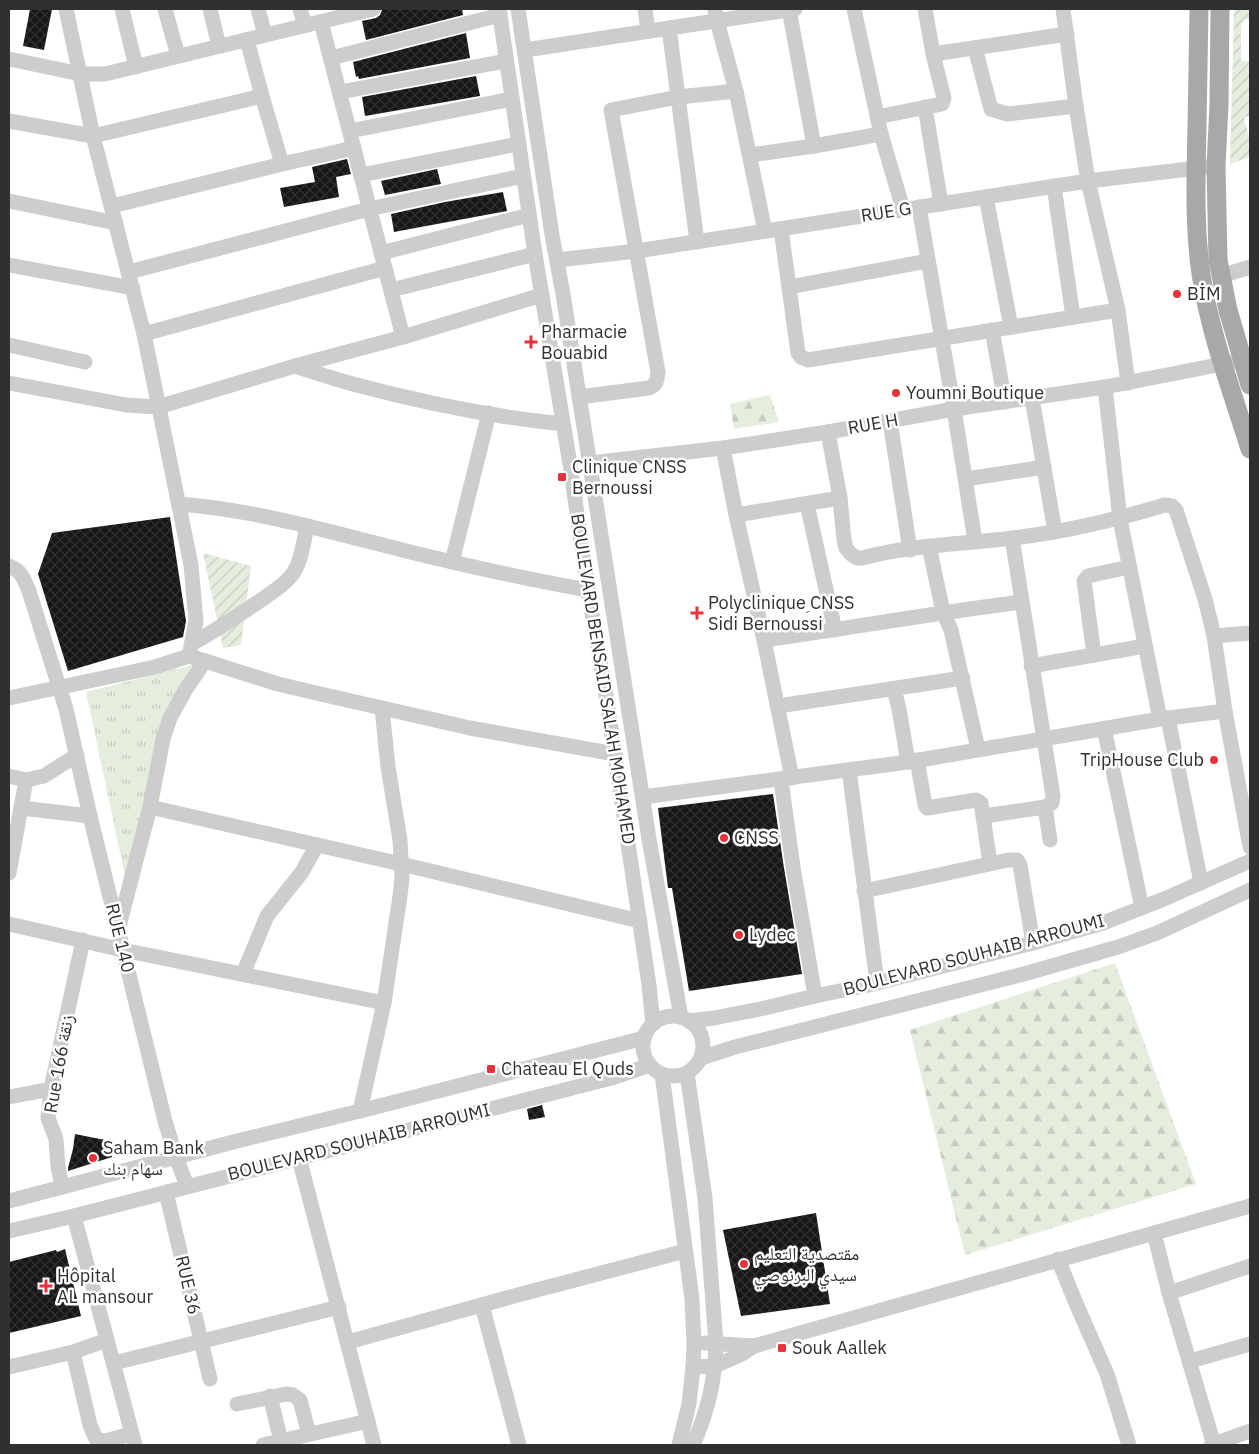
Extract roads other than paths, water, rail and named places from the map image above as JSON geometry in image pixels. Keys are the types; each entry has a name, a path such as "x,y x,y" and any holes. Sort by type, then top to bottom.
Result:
{"main road":[{"path":"1199,9 1196,168 1197,231 1201,274 1222,364 1250,449"},
{"path":"1220,9 1216,166 1218,260 1228,310 1250,385"}],"street":[{"path":"66,9 93,136 144,334 191,565 196,611 191,650"},
{"path":"122,9 136,67"},
{"path":"165,9 178,56"},
{"path":"210,9 219,46"},
{"path":"258,9 265,35"},
{"path":"300,9 305,25"},
{"path":"9,59 81,74 106,74 321,22 352,11 374,9"},
{"name":"BOULEVARD BENSAID SALAH MOHAMED","path":"518,9 649,839 685,1019"},
{"path":"645,9 648,31"},
{"path":"525,50 668,28 716,15 791,9 814,146"},
{"path":"854,9 881,134 903,209"},
{"path":"877,117 942,104 944,98 933,54 925,9"},
{"path":"1063,9 1088,181 1118,310 1128,383"},
{"path":"331,58 499,12"},
{"name":"BOULEVARD BENSAID SALAH MOHAMED","path":"499,12 535,254 606,695 654,1024"},
{"path":"716,15 736,91 764,231"},
{"path":"321,22 403,337"},
{"path":"668,28 697,242"},
{"path":"933,54 1067,34"},
{"path":"247,40 282,164"},
{"path":"975,48 991,109 1007,114 1076,106"},
{"path":"340,92 506,61"},
{"path":"579,396 649,388 656,383 658,372 611,110 678,97 736,91"},
{"path":"9,121 93,136 262,96"},
{"path":"350,131 512,99"},
{"path":"925,107 941,204"},
{"path":"750,155 881,134"},
{"path":"361,175 518,144"},
{"path":"112,206 354,148"},
{"name":"RUE G","path":"557,260 697,242 1088,181 1216,166"},
{"path":"129,272 369,208 523,176"},
{"path":"1054,186 1073,317"},
{"path":"986,197 1011,327"},
{"path":"9,201 116,223"},
{"path":"919,207 975,541"},
{"path":"381,253 529,215"},
{"path":"781,229 798,353 808,360 1118,310"},
{"path":"390,290 535,254"},
{"path":"789,287 928,261"},
{"path":"9,266 133,288"},
{"path":"1221,276 1250,267"},
{"path":"144,334 385,268"},
{"path":"9,383 126,405 158,407 542,295"},
{"path":"992,330 1005,402"},
{"path":"9,345 85,362"},
{"name":"RUE H","path":"590,463 723,448 828,432 890,420 1128,383 1242,360"},
{"path":"295,366 351,384 399,395 532,421 563,424"},
{"path":"1105,387 1120,519 1145,646 1164,719 1201,883"},
{"path":"1032,398 1055,532"},
{"path":"452,562 489,413"},
{"path":"890,420 910,550"},
{"path":"828,432 840,498 844,540 846,548 857,558 929,546 1055,532 1120,519 1165,506 1172,506 1176,510 1205,599 1214,636 1225,711 1250,847"},
{"path":"723,448 778,706 787,779 793,867 814,996"},
{"path":"966,479 1044,467"},
{"path":"736,515 840,498"},
{"path":"178,504 228,509 307,526 452,562 588,590"},
{"path":"807,504 835,630"},
{"path":"9,698 155,667 191,650 292,576 307,526"},
{"path":"984,816 1045,807 1052,803 1012,538"},
{"path":"929,546 943,612 951,630 963,678 978,749"},
{"name":"RUE 140","path":"9,566 19,571 23,576 60,688 72,730 90,816 166,1121 176,1157 187,1186"},
{"path":"1094,655 1084,581 1088,576 1130,567"},
{"path":"764,640 943,612 1022,602"},
{"path":"1214,636 1250,633"},
{"path":"1031,666 1145,646"},
{"path":"191,650 204,661 278,684 470,728 615,754"},
{"path":"118,928 150,806 163,739 170,718 204,661"},
{"path":"778,706 894,690 963,678"},
{"path":"894,690 925,805 927,808 976,800 981,803 990,864"},
{"path":"360,1111 384,1003 400,896 400,840 388,767 382,708"},
{"path":"643,797 913,761 1104,728 1225,711"},
{"path":"1104,728 1142,908"},
{"path":"9,776 26,780 44,776 77,755"},
{"path":"849,770 877,982"},
{"path":"10,863 26,780"},
{"path":"150,806 640,921"},
{"path":"1045,807 1050,840"},
{"path":"21,808 90,816"},
{"path":"243,974 267,916 302,872 317,845"},
{"path":"864,890 1008,860 1016,860 1020,865 1033,943"},
{"name":"BOULEVARD SOUHAIB ARROUMI","path":"685,1019 714,1018 757,1010 1033,943 1103,923 1250,861"},
{"name":"BOULEVARD SOUHAIB ARROUMI","path":"701,1058 744,1044 1024,974 1118,948 1157,933 1250,890"},
{"path":"9,924 123,950 384,1003"},
{"name":"Rue 166 زنقة","path":"62,1187 56,1139 48,1118 51,1089 83,940"},
{"path":"656,1070 677,1076 687,1073 701,1058 702,1038 699,1031 685,1019 666,1017 654,1024 644,1038 644,1052 656,1070 692,1298 693,1367 689,1404 680,1445"},
{"name":"BOULEVARD SOUHAIB ARROUMI","path":"9,1201 237,1140 360,1111 644,1038"},
{"name":"BOULEVARD SOUHAIB ARROUMI","path":"9,1231 615,1077 656,1070"},
{"path":"687,1073 705,1198 716,1343 715,1366 710,1396 703,1422 692,1445"},
{"path":"9,1097 51,1089"},
{"path":"299,1158 374,1445"},
{"name":"RUE 36","path":"166,1192 210,1379"},
{"path":"693,1367 715,1366 742,1354 754,1346 1250,1206"},
{"path":"73,1352 92,1434 96,1439 106,1443 133,1439 74,1216"},
{"path":"1154,1233 1169,1293 1213,1445 1250,1431"},
{"path":"348,1342 685,1252"},
{"path":"1058,1259 1107,1374 1129,1445"},
{"path":"1169,1293 1250,1266"},
{"path":"482,1306 519,1445"},
{"path":"114,1363 338,1307"},
{"path":"9,1367 73,1352 107,1340"},
{"path":"694,1344 716,1343 754,1346"},
{"path":"1190,1361 1250,1344"},
{"path":"237,1404 270,1396 293,1395 300,1400 309,1434"},
{"path":"270,1396 271,1444 368,1421"}],"place":[{"name":"BİM","path":"1177,294"},
{"name":"Pharmacie Bouabid","path":"531,342"},
{"name":"Youmni Boutique","path":"896,393"},
{"name":"Clinique CNSS Bernoussi","path":"562,477"},
{"name":"Polyclinique ِCNSS Sidi Bernoussi","path":"697,613"},
{"name":"TripHouse Club","path":"1214,760"},
{"name":"CNSS","path":"724,838"},
{"name":"Lydec","path":"739,935"},
{"name":"Chateau El Quds","path":"491,1069"},
{"name":"Saham Bank سهام بنك","path":"93,1158"},
{"name":"مقتصدية التعليم سيدي البرنوصي","path":"744,1264"},
{"name":"Hôpital AL mansour","path":"46,1286"},
{"name":"Souk Aallek","path":"782,1348"}]}
